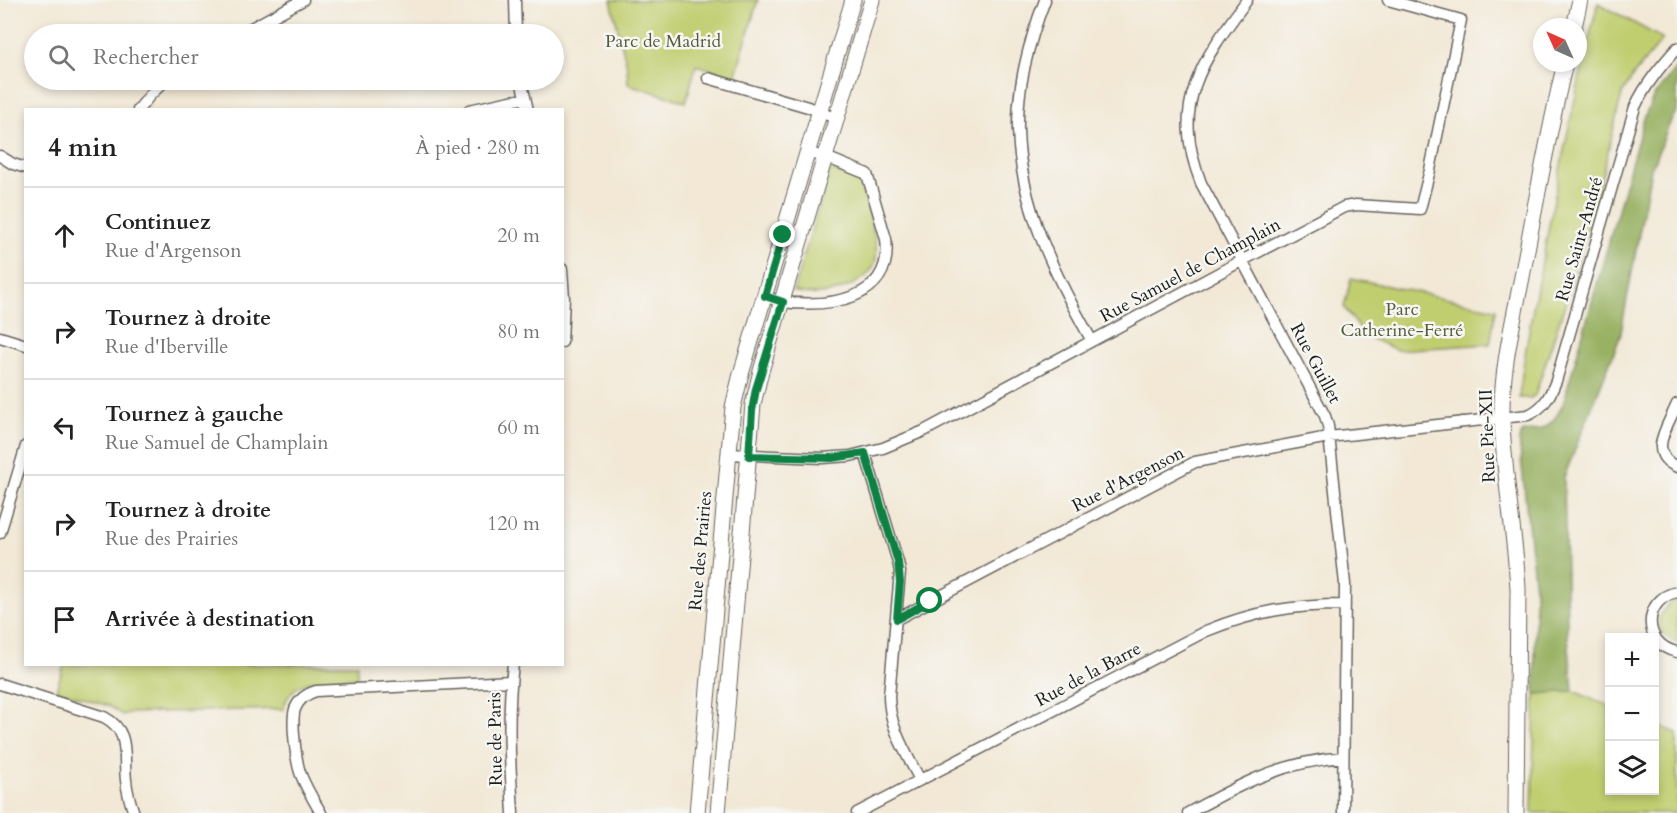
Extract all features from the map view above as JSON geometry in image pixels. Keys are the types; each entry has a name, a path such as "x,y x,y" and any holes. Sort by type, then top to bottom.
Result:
{"street":[{"path":"259,24 303,0"},
{"path":"515,0 516,24"},
{"name":"Rue des Prairies","path":"698,813 728,454 736,392 853,0"},
{"path":"718,813 752,411 756,389 872,0"},
{"path":"1045,0 1031,42 1021,87 1019,149 1028,194 1040,236 1055,273 1092,341"},
{"name":"Rue Guillet","path":"1247,0 1222,34 1202,68 1191,100 1188,118 1190,142 1195,166 1202,183 1325,416 1345,584 1342,813"},
{"name":"Rue Samuel de Champlain","path":"728,454 832,458 865,453 897,443 924,431 1350,205 1420,209 1461,20 1388,0"},
{"path":"1576,18 1580,0"},
{"name":"Rue Saint-André","path":"1502,418 1534,413 1551,394 1635,107 1654,76 1677,48"},
{"name":"Rue Pie-XII","path":"1516,813 1518,589 1502,418 1503,392 1509,346 1537,194 1563,72"},
{"path":"708,78 808,107 837,119"},
{"path":"140,108 155,90"},
{"path":"523,90 528,108"},
{"path":"478,108 525,98"},
{"path":"765,296 783,302 825,303 851,297 872,285 884,265 888,249 867,174 833,159 807,152"},
{"path":"0,156 24,167"},
{"path":"0,337 24,344"},
{"path":"1677,404 1660,444 1665,460 1677,467"},
{"name":"Rue d'Argenson","path":"897,619 1195,462 1329,437 1502,418"},
{"path":"0,533 3,515 24,452"},
{"path":"865,453 898,562 900,582 889,705 892,724 920,780"},
{"path":"1677,592 1663,597 1657,603 1651,619 1651,628 1659,644 1677,652"},
{"name":"Rue de la Barre","path":"857,813 1206,631 1236,619 1275,609 1345,604"},
{"name":"Rue de Paris","path":"513,666 509,704 509,741 513,813"},
{"path":"321,813 300,773 296,754 294,715 305,695 316,691 511,681"},
{"path":"0,684 104,717 113,722 122,735 126,779 134,813"},
{"path":"1188,813 1273,771 1309,761 1343,757"}],"green space":[{"name":"Parc de Madrid","path":"611,0 758,0 735,77 696,65 686,102 628,84 627,67"},
{"path":"1598,3 1663,39 1635,73 1622,94 1573,280 1535,395 1531,398 1519,398 1558,177 1581,72 1587,72 1587,49"},
{"path":"1677,67 1677,112 1672,118 1651,169 1620,337 1564,477 1567,626 1573,691 1535,694 1535,589 1519,439 1522,433 1538,430 1550,423 1563,404 1644,118 1654,96"},
{"path":"830,170 860,181 874,233 876,261 867,275 840,290 814,294 800,293 793,291"},
{"name":"Parc Catherine-Ferré","path":"1351,278 1496,309 1490,344 1397,350 1365,336 1344,307"},
{"path":"1677,601 1677,642 1664,634 1660,623 1663,611"},
{"path":"64,666 357,666 357,678 313,682 294,690 284,709 122,715 109,706 56,690"},
{"path":"1573,691 1605,704 1605,795 1659,795 1659,726 1677,733 1677,813 1532,813 1535,694"}],"route":[{"path":"783,235 765,296 783,302 756,389 749,456 832,458 865,453 900,572 897,619 930,601"}]}
